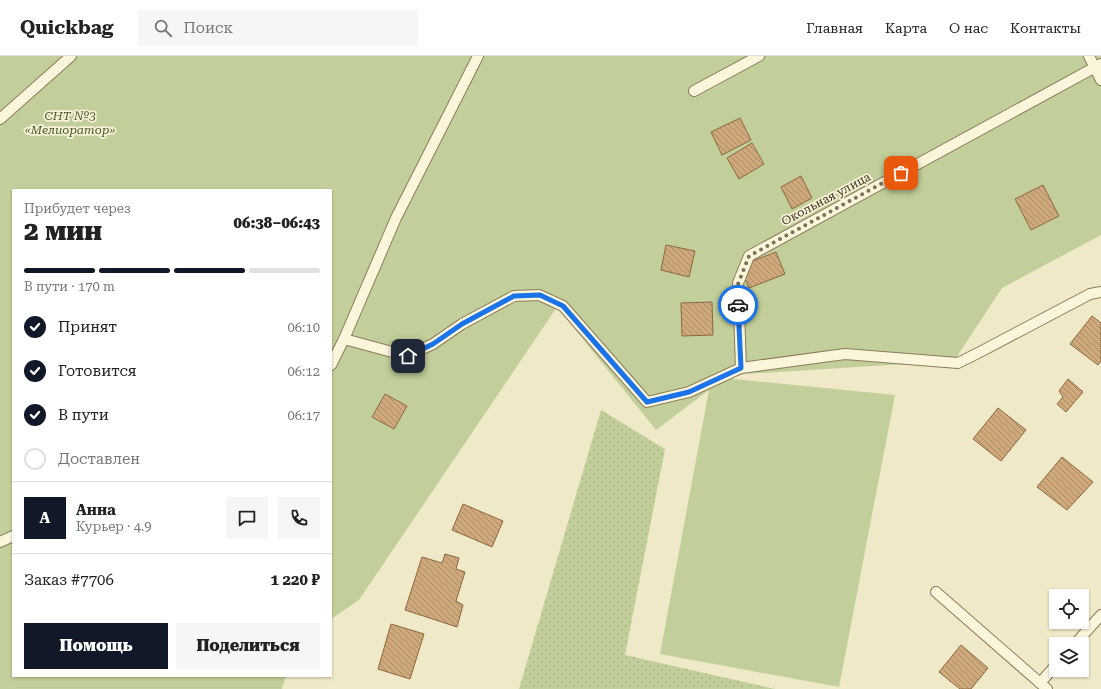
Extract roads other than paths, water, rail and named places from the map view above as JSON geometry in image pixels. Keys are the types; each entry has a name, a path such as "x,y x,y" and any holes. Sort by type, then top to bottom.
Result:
{"lane":[{"path":"0,119 71,56"},
{"path":"332,363 344,339 396,218 478,56"},
{"path":"694,91 758,56"},
{"path":"1089,56 1098,66 1101,80"},
{"name":"Окольная улица","path":"741,368 738,284 749,256 1098,66"},
{"path":"344,339 408,356 433,344 462,324 514,296 540,295 563,306 647,402 689,392 741,368 845,354 958,363 1090,294 1101,292"},
{"path":"0,542 12,536"},
{"path":"936,592 1044,686 1049,677"},
{"path":"1081,637 1101,615"}],"park label":[{"name":"СНТ №3 «Мелиоратор»","path":"70,123"}]}
